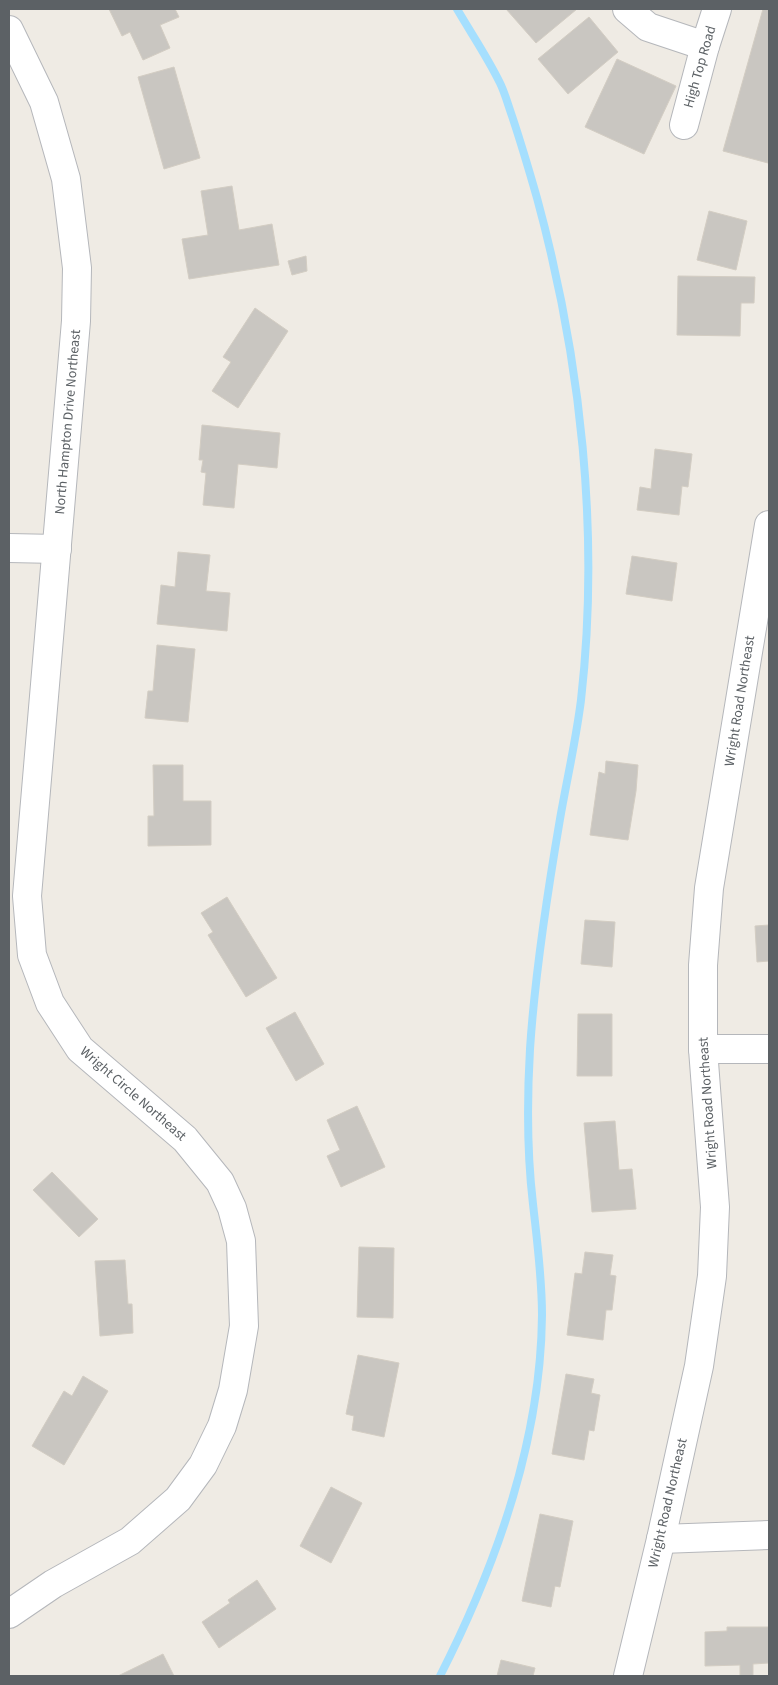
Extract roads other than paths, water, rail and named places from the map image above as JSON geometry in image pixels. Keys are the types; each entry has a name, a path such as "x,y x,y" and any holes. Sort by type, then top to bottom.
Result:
{"street":[{"path":"628,9 648,27 705,46"},
{"name":"High Top Road","path":"684,125 717,9"},
{"name":"North Hampton Drive Northeast","path":"9,30 44,102 66,179 77,268 76,322 33,824"},
{"name":"Wright Road Northeast","path":"628,1676 661,1539 699,1366 712,1276 715,1207 704,1050 703,965 709,888 769,525"},
{"path":"9,548 57,549"},
{"name":"Wright Circle Northeast","path":"9,1614 53,1584 130,1541 178,1499 203,1465 222,1426 233,1390 244,1326 241,1241 232,1208 220,1182 185,1139 80,1049 50,1003 32,955 27,896 33,824"},
{"path":"704,1050 769,1049"},
{"path":"661,1539 769,1535"}],"waterway":[{"path":"440,1676 479,1591 497,1546 512,1501 534,1409 540,1362 542,1301 529,1146 530,1049 538,962 546,905 581,700 588,574 587,510 583,447 565,321 552,259 519,136 500,83 457,9"}]}
